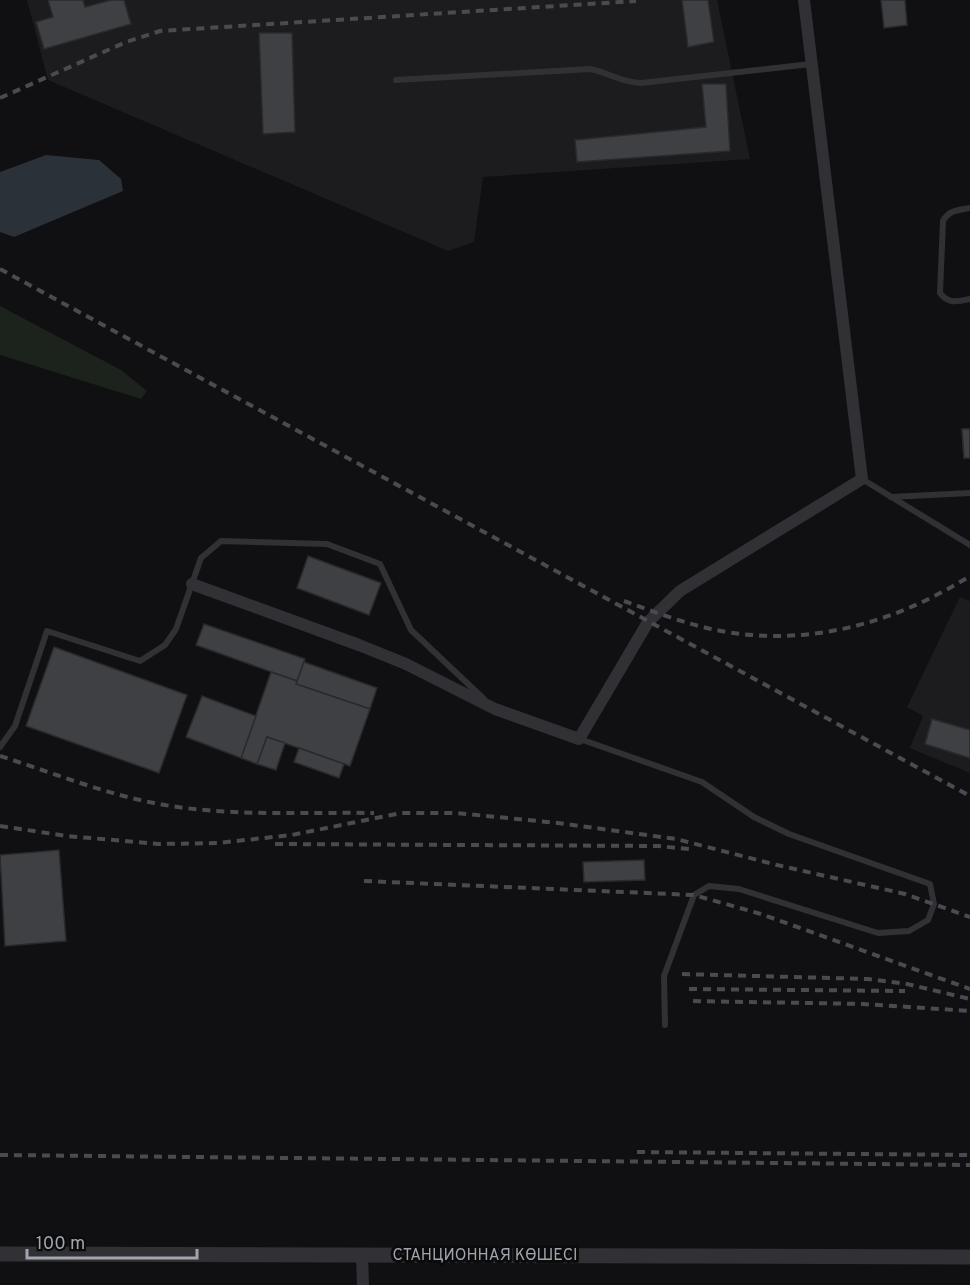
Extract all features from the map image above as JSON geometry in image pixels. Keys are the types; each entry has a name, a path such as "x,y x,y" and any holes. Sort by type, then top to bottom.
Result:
{"street":[{"path":"192,584 406,664 495,709 579,739 648,622 680,591 862,480 804,0"},
{"name":"СТАНЦИОННАЯ КӨШЕСІ","path":"0,1254 970,1257"},
{"path":"362,1255 363,1285"}],"lane":[{"path":"396,80 590,69 606,72 626,82 641,83 812,64"},
{"path":"970,208 946,214 943,221 940,293 945,300 954,302 970,299"},
{"path":"862,480 970,545"},
{"path":"891,497 970,493"},
{"path":"0,747 15,726 47,631 140,661 165,645 176,629 201,558 222,541 327,544 380,564 411,630 495,709"},
{"path":"579,739 702,782 754,817 789,834 930,884 934,904 928,920 909,931 878,933 739,889 709,886 694,895 664,976 664,1025"}],"shaded area":[{"path":"27,0 717,0 750,159 483,177 474,242 448,251 48,80"},
{"path":"46,155 99,160 121,179 123,191 14,237 0,232 0,172"},
{"path":"0,306 121,370 147,391 141,399 0,355"},
{"path":"960,597 970,601 970,773 910,748 923,716 907,707"}],"building":[{"path":"48,0 83,0 85,7 111,0 124,0 131,24 44,49 36,22 53,17"},
{"path":"682,0 708,0 714,42 688,47"},
{"path":"881,0 905,0 907,25 884,28"},
{"path":"259,33 292,33 295,132 263,134"},
{"path":"702,84 726,84 730,151 577,162 575,140 706,127"},
{"path":"962,429 970,429 970,458 964,458"},
{"path":"962,429 970,429 970,458 964,458"},
{"path":"308,556 381,583 369,615 297,588"},
{"path":"204,624 305,659 297,681 196,645"},
{"path":"54,647 187,695 159,773 26,726"},
{"path":"304,662 377,688 370,709 296,684"},
{"path":"271,672 297,681 296,684 370,709 350,766 267,737 257,764 241,758"},
{"path":"202,696 256,716 241,758 186,737"},
{"path":"932,719 970,730 970,758 925,744"},
{"path":"932,719 970,730 970,758 925,744"},
{"path":"267,737 285,743 276,770 257,764"},
{"path":"299,748 344,764 339,778 294,762"},
{"path":"59,850 66,941 5,946 0,855"},
{"path":"644,860 645,880 584,882 583,862"}],"railway":[{"path":"0,98 126,42 160,31 636,1"},
{"path":"0,269 970,796"},
{"path":"624,601 672,618 721,631 786,636 819,633 881,618 912,607 970,576"},
{"path":"0,756 115,794 154,803 236,812 374,813"},
{"path":"0,826 67,836 159,844 218,843 292,835 401,813 456,813 558,823 676,839 905,894 970,917"},
{"path":"275,844 658,846 689,849"},
{"path":"364,881 694,895 761,914 970,989"},
{"path":"682,974 868,979 907,984 970,999"},
{"path":"689,989 905,991"},
{"path":"693,1001 863,1004 970,1011"},
{"path":"637,1152 970,1155"},
{"path":"0,1155 970,1165"}]}
